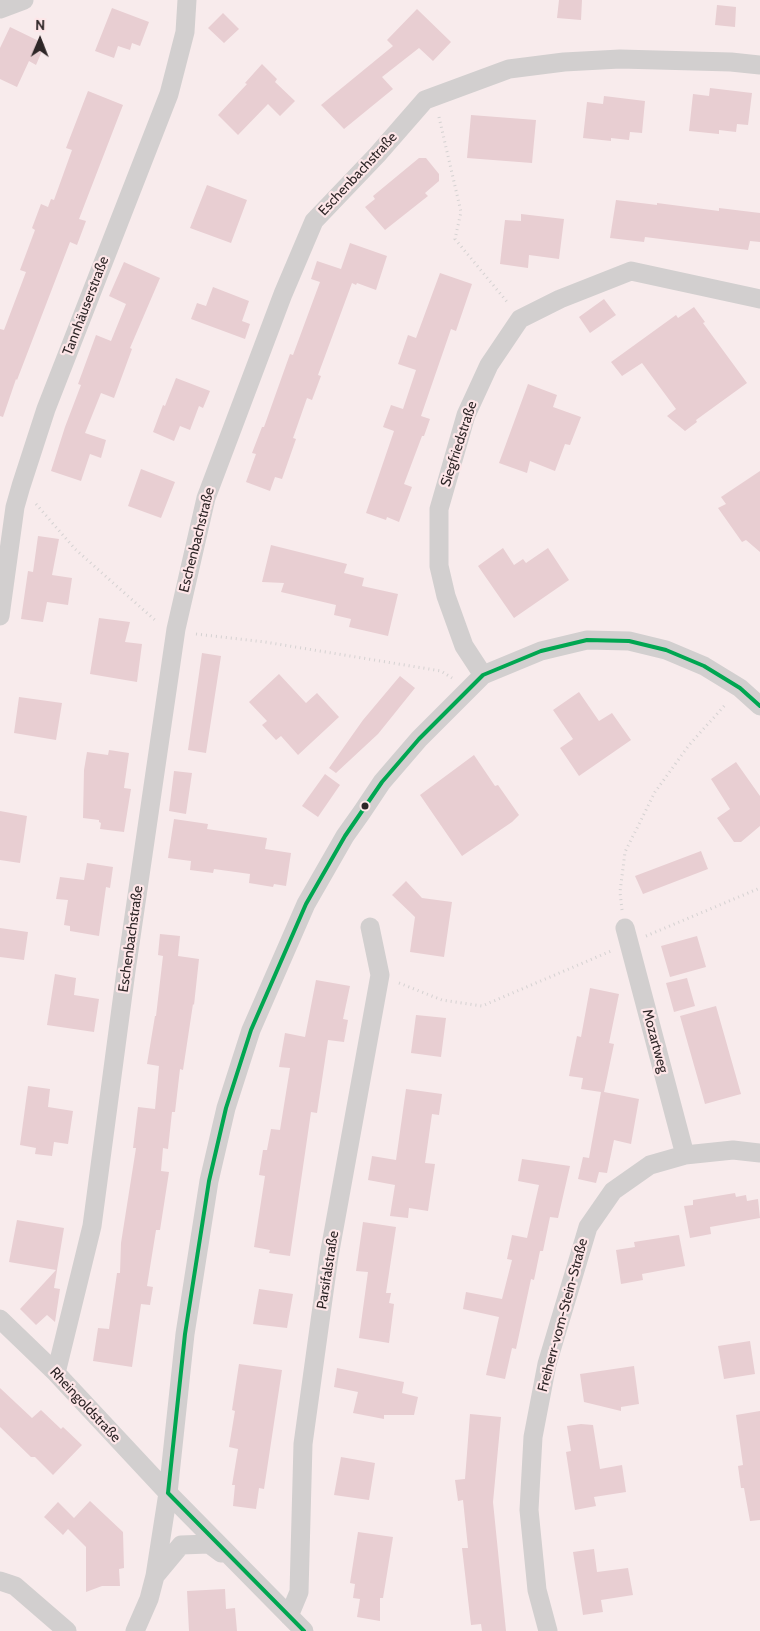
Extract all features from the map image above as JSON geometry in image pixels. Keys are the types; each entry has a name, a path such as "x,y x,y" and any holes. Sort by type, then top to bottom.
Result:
{"street":[{"path":"0,9 24,0"},
{"name":"Tannhäuserstraße","path":"0,616 15,507 21,486 46,409 169,94 185,32 187,0"},
{"name":"Eschenbachstraße","path":"56,1374 92,1226 126,971 176,629 206,498 283,294 314,221 377,155 425,100 509,69 564,62 620,59 731,62 760,65"},
{"name":"Siegfriedstraße","path":"483,675 464,646 446,596 439,566 439,509 466,415 489,365 520,319 560,299 632,271 760,299"},
{"path":"134,1631 149,1599 155,1576 168,1493 185,1334 209,1181 226,1108 252,1030 306,904 345,836 382,782 419,738 468,689 483,675 541,651 587,640 629,641 666,650 704,666 740,688 760,706"},
{"name":"Parsifalstraße","path":"289,1616 298,1592 304,1444 329,1256 380,975 370,928"},
{"name":"Mozartweg","path":"627,935 685,1155"},
{"name":"Freiherr-vom-Stein-Straße","path":"548,1631 537,1590 529,1510 533,1437 550,1356 588,1227 613,1191 650,1165 685,1155 733,1150 760,1153"},
{"name":"Rheingoldstraße","path":"0,1318 56,1374 239,1567"},
{"path":"155,1576 181,1545 209,1544 239,1567 304,1631"},
{"path":"0,1581 15,1586 67,1631"}],"path":[{"path":"434,96 461,212 455,239 520,319"},
{"path":"21,486 75,549 155,621 196,634 265,642 441,671 468,689"},
{"path":"627,935 620,892 625,852 655,792 689,745 740,688"},
{"path":"380,975 442,1000 482,1006 627,935 760,888"}],"building":[{"path":"559,0 582,0 581,20 557,18"},
{"path":"717,5 736,7 735,27 715,25"},
{"path":"112,8 149,22 140,46 132,43 130,50 118,46 114,58 95,51"},
{"path":"417,9 451,42 433,61 419,48 382,77 393,89 344,129 321,105 393,46 387,40"},
{"path":"223,13 239,29 224,43 208,28"},
{"path":"10,27 45,44 36,65 29,61 17,87 0,79 0,48"},
{"path":"262,64 277,79 275,82 295,101 280,116 268,104 238,135 218,115 247,84 245,83"},
{"path":"710,88 752,93 748,125 737,124 736,132 719,130 719,134 689,131 693,94 709,96"},
{"path":"88,91 123,105 79,219 86,221 77,245 70,242 3,417 0,416 0,329 4,330 26,272 20,270 35,230 32,228 41,204 48,207 51,199 54,200 72,150 66,148"},
{"path":"604,96 645,101 642,133 630,132 629,140 611,138 611,141 583,138 587,102 603,104"},
{"path":"471,115 536,120 532,163 467,158"},
{"path":"419,158 426,158 439,174 439,181 425,193 428,196 385,230 365,207 375,199 373,196"},
{"path":"207,185 247,200 231,243 190,228"},
{"path":"616,200 719,211 719,208 760,213 760,242 750,241 748,250 645,237 644,242 610,238"},
{"path":"521,214 564,219 559,259 529,255 528,268 500,264 505,220 521,221"},
{"path":"350,243 387,256 376,290 352,283 318,375 321,376 312,400 307,398 293,438 296,439 282,479 275,477 270,491 246,482 256,454 252,453 262,427 264,427 290,354 293,355 320,282 311,279 317,261 341,269"},
{"path":"124,262 160,278 130,348 132,349 114,398 101,393 85,433 106,440 101,458 90,454 81,481 51,471 81,385 78,384 96,335 111,341 126,304 109,296"},
{"path":"440,273 472,284 456,331 451,329 421,416 430,419 404,484 412,487 399,522 387,517 386,520 366,513 394,431 383,427 391,405 403,409 416,370 398,364 408,335 416,338"},
{"path":"213,287 249,301 242,321 250,324 245,339 191,319 197,303 206,306"},
{"path":"604,299 616,315 590,333 579,317"},
{"path":"694,307 705,322 703,323 747,383 696,420 697,422 685,431 667,416 676,409 642,363 622,376 611,362 676,315 678,318"},
{"path":"176,378 210,391 203,408 199,406 190,430 180,426 174,441 153,432"},
{"path":"528,384 557,395 553,407 581,417 570,445 565,444 555,471 530,461 527,473 499,463"},
{"path":"141,469 175,482 161,518 128,506"},
{"path":"760,471 760,552 746,540 742,542 718,508 726,504 721,497"},
{"path":"38,536 59,539 52,575 72,578 68,605 47,602 43,622 21,619 28,571 33,572"},
{"path":"271,545 347,564 344,573 364,578 362,586 398,594 388,636 349,627 351,619 334,615 336,605 281,592 284,583 262,582"},
{"path":"503,548 514,565 523,559 526,563 548,548 569,580 514,618 478,566"},
{"path":"99,618 130,622 125,642 142,644 137,682 90,674"},
{"path":"202,653 221,656 206,753 188,750"},
{"path":"279,674 306,703 317,693 339,717 298,755 281,736 276,740 262,725 267,721 249,702"},
{"path":"400,676 415,688 378,734 336,773 329,768 363,720"},
{"path":"579,692 599,721 612,713 631,740 579,776 560,748 573,739 553,710"},
{"path":"19,697 62,703 56,740 14,733"},
{"path":"109,750 129,753 124,788 131,789 124,832 100,829 101,823 99,820 83,818 84,770 87,752 108,755"},
{"path":"474,755 495,786 498,785 519,815 512,822 462,856 420,795"},
{"path":"736,762 760,796 760,826 741,842 734,842 717,818 730,809 711,779"},
{"path":"174,771 192,773 186,814 169,811"},
{"path":"325,774 340,785 318,817 302,806"},
{"path":"0,811 27,816 20,863 0,860"},
{"path":"174,819 208,824 207,829 267,838 265,849 291,853 286,886 274,884 273,887 249,883 250,874 214,869 213,873 190,870 191,861 168,858"},
{"path":"701,851 708,869 643,894 635,876"},
{"path":"87,863 113,867 110,888 106,887 99,936 70,931 70,926 64,925 68,900 56,899 60,877 84,880"},
{"path":"406,881 422,898 452,902 444,957 410,952 415,917 392,895"},
{"path":"0,928 28,932 24,960 0,957"},
{"path":"160,934 180,936 178,956 199,959 194,1005 183,1070 180,1069 175,1112 172,1112 168,1149 163,1148 161,1171 169,1172 160,1230 156,1230 147,1286 153,1287 150,1305 141,1304 132,1367 93,1361 98,1328 109,1329 117,1273 120,1273 121,1243 136,1148 133,1148 138,1107 155,1109 159,1066 147,1064 156,1016 163,956 158,955"},
{"path":"697,936 706,967 670,977 661,946"},
{"path":"55,974 76,978 74,995 99,999 94,1032 47,1025"},
{"path":"687,978 695,1006 674,1012 666,983"},
{"path":"316,980 350,986 343,1019 348,1020 344,1042 328,1040 317,1113 311,1112 290,1256 269,1253 270,1250 254,1247 265,1176 259,1175 263,1150 267,1150 271,1129 280,1130 290,1068 279,1067 285,1033 305,1037"},
{"path":"590,988 619,994 609,1043 614,1044 604,1092 639,1099 631,1144 614,1140 607,1173 599,1172 596,1183 578,1179 583,1157 589,1158 601,1092 581,1089 583,1078 569,1076 577,1036 581,1037"},
{"path":"716,1006 741,1094 705,1104 680,1016"},
{"path":"416,1015 446,1018 441,1057 411,1053"},
{"path":"28,1086 50,1089 48,1107 73,1111 68,1144 54,1142 52,1156 35,1154 36,1148 20,1145"},
{"path":"406,1089 442,1094 439,1115 432,1114 425,1163 435,1164 428,1211 409,1208 408,1218 390,1216 395,1185 368,1180 372,1156 396,1160"},
{"path":"522,1159 570,1166 558,1218 550,1217 543,1251 540,1251 534,1280 531,1279 516,1349 512,1348 505,1379 486,1375 499,1317 463,1309 466,1292 502,1299 512,1260 507,1259 512,1235 527,1238 539,1185 518,1181"},
{"path":"735,1193 736,1197 746,1195 747,1201 758,1199 760,1218 710,1227 711,1234 690,1238 684,1206 693,1205 693,1200"},
{"path":"17,1220 64,1228 54,1288 60,1289 55,1322 47,1315 36,1325 20,1309 56,1270 9,1262"},
{"path":"363,1222 396,1227 386,1293 391,1293 389,1303 394,1304 389,1343 359,1338 368,1272 356,1271"},
{"path":"679,1235 685,1266 642,1274 643,1280 621,1284 616,1250 635,1247 634,1242"},
{"path":"259,1289 293,1294 287,1328 253,1324"},
{"path":"750,1341 755,1374 724,1379 718,1346"},
{"path":"239,1364 282,1370 264,1489 259,1488 256,1509 233,1506 235,1485 232,1485 238,1449 229,1447 235,1411 232,1410"},
{"path":"634,1366 639,1404 621,1407 621,1411 584,1402 580,1374"},
{"path":"337,1368 404,1382 402,1393 418,1397 414,1415 384,1415 384,1419 353,1413 358,1392 334,1387"},
{"path":"0,1388 32,1418 41,1410 82,1445 53,1475 0,1427"},
{"path":"760,1411 760,1520 750,1521 744,1488 741,1488 738,1466 743,1465 736,1415"},
{"path":"470,1414 501,1417 493,1502 506,1631 482,1631 481,1624 471,1625 462,1548 468,1548 463,1500 458,1501 455,1480 465,1479"},
{"path":"593,1425 600,1469 622,1465 626,1492 594,1497 596,1506 575,1510 566,1452 571,1451 567,1426"},
{"path":"341,1457 375,1463 369,1500 334,1495"},
{"path":"90,1501 123,1532 124,1568 119,1569 120,1586 102,1586 86,1592 86,1547 68,1529 63,1535 44,1517 58,1502 74,1518"},
{"path":"358,1532 393,1537 383,1598 380,1598 380,1621 357,1617 360,1599 353,1598 355,1584 350,1583"},
{"path":"594,1549 597,1572 628,1568 633,1595 601,1600 603,1612 583,1615 573,1552"},
{"path":"225,1589 226,1609 235,1608 237,1631 189,1631 187,1591"}],"transit line":[{"path":"168,1493 185,1334 209,1181 226,1108 251,1030 306,904 345,836 382,782 419,739 483,675 541,651 587,640 629,641 666,650 704,666 740,688 760,706"},
{"path":"168,1493 304,1631"}]}
